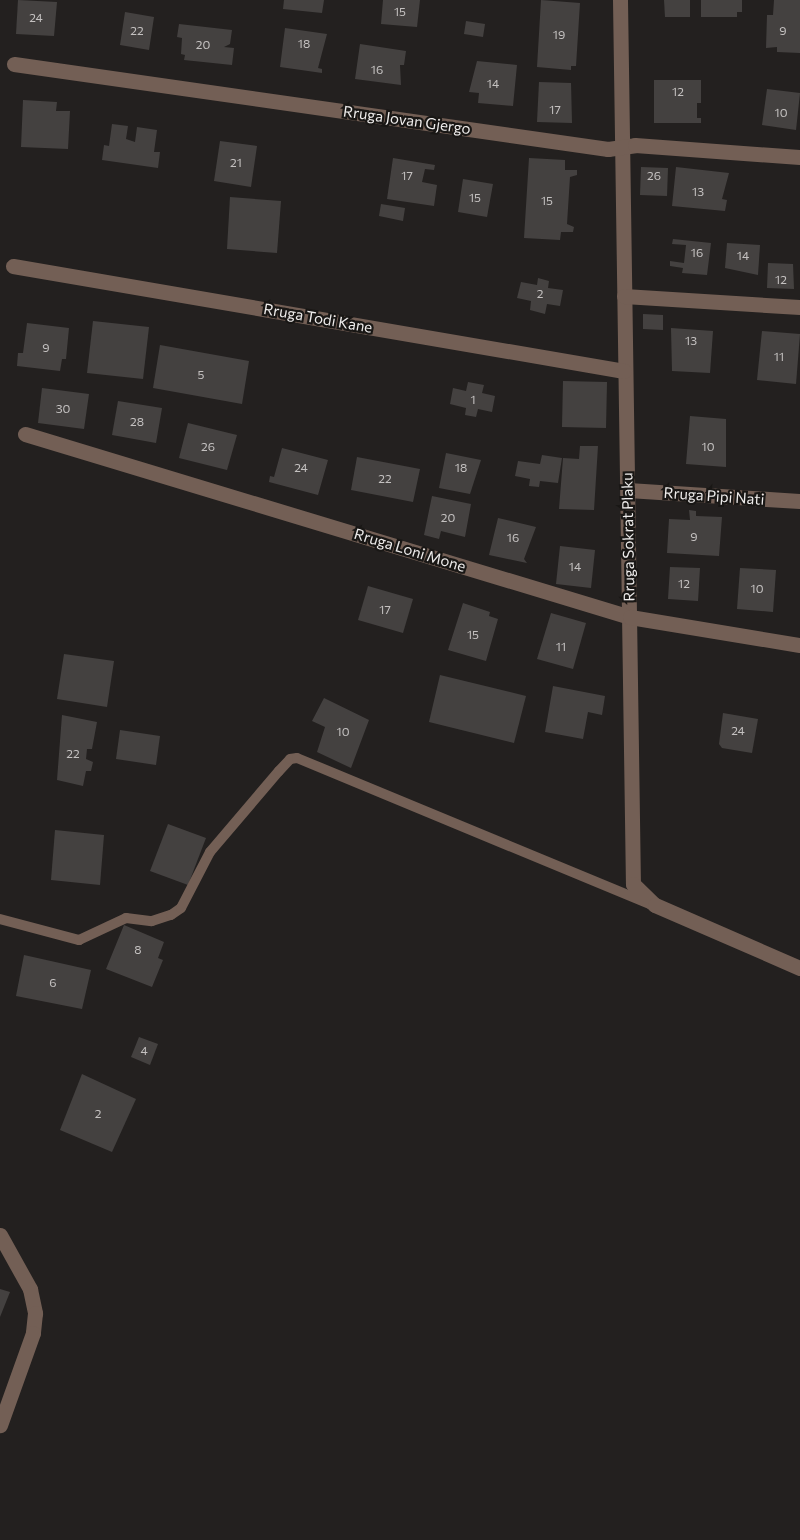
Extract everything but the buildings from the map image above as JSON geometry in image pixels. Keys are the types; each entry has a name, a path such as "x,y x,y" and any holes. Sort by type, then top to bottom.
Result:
{"street":[{"name":"Rruga Sokrat Plaku","path":"620,0 633,884 655,905 800,968"},
{"name":"Rruga Jovan Gjergo","path":"14,64 608,149 621,146 800,157"},
{"name":"Rruga Todi Kane","path":"13,266 624,371"},
{"path":"624,296 800,307"},
{"name":"Rruga Loni Mone","path":"25,434 630,617 800,645"},
{"name":"Rruga Pipi Nati","path":"628,490 800,501"},
{"path":"0,1235 30,1289 35,1313 33,1333 0,1425"}],"lane":[{"path":"0,919 79,940 126,918 152,921 171,915 181,908 210,852 290,759 297,758 655,905"}]}
